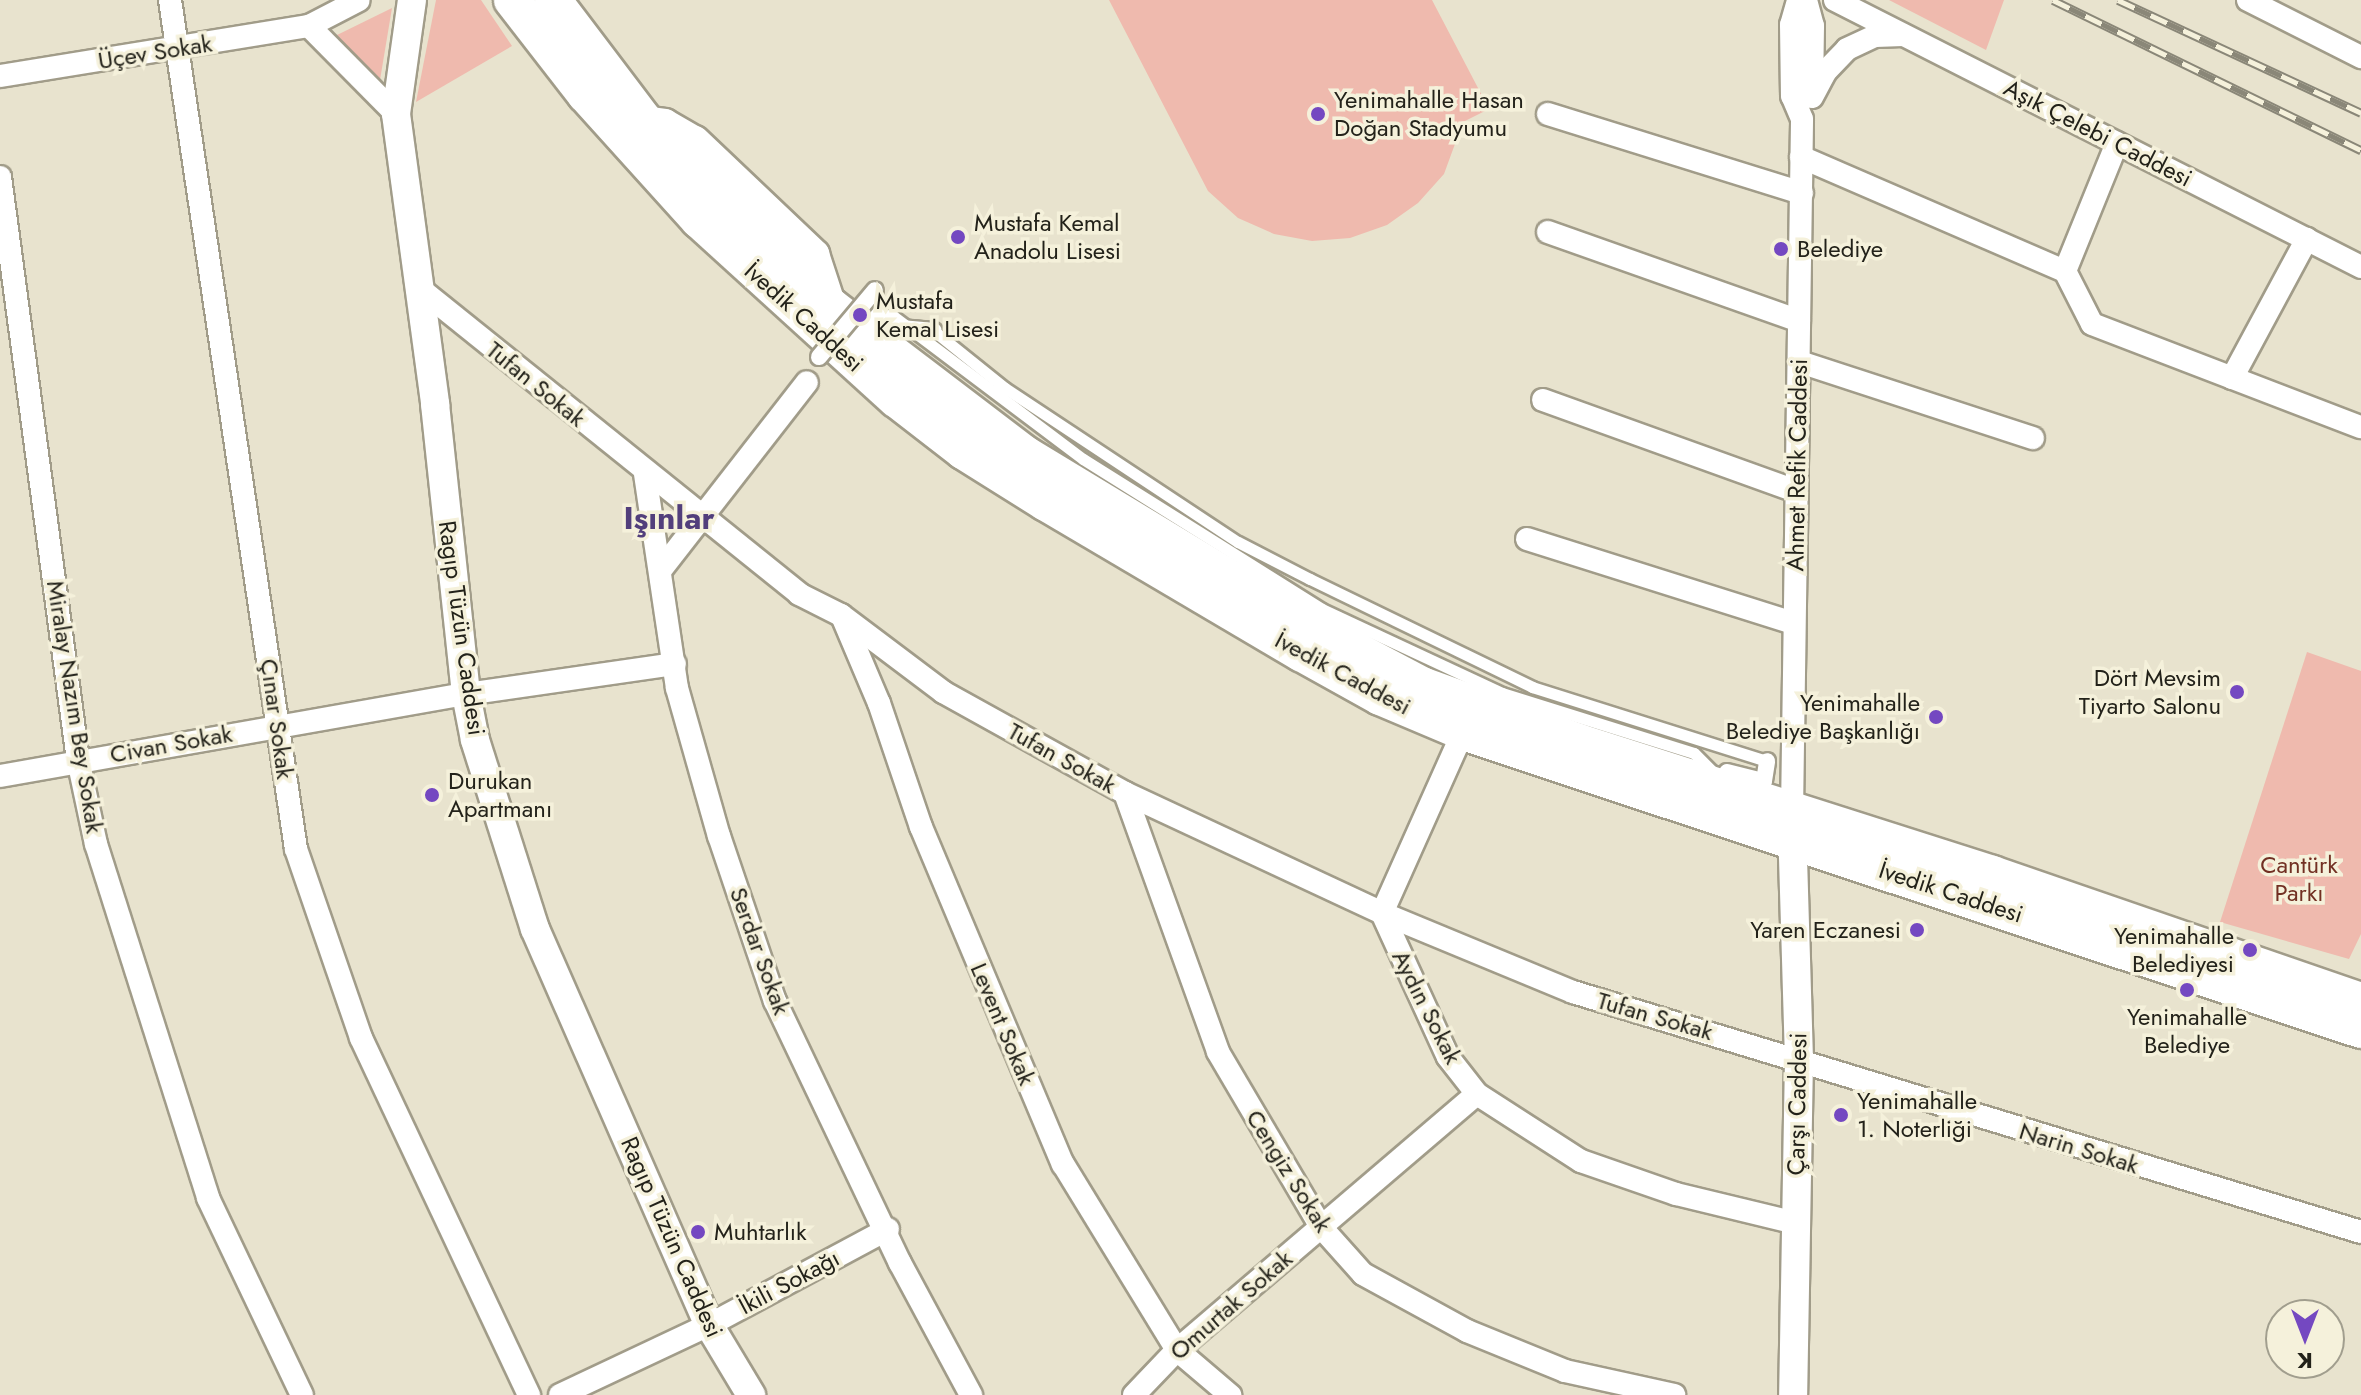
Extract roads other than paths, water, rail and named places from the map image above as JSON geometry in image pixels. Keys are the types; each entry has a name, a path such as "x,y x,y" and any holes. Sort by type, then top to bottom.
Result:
{"main road":[{"name":"İvedik Caddesi","path":"512,0 585,94 699,220 896,399 975,458 1198,593 1380,697 1463,732 1792,826 1992,874 2347,993"},
{"name":"İvedik Caddesi","path":"553,0 644,120 710,193 832,307 1025,454 1301,621 1422,685 1717,777 1792,826 2361,1030"}],"street":[{"name":"Çınar Sokak","path":"170,0 296,849 361,1038 529,1395"},
{"name":"Üçev Sokak","path":"0,76 178,50 309,26 359,0"},
{"name":"Ragıp Tüzün Caddesi","path":"412,0 396,114 466,694 535,929 709,1325 751,1395"},
{"name":"Ahmet Refik Caddesi","path":"1798,0 1791,25 1792,96 1802,119"},
{"name":"Ahmet Refik Caddesi","path":"1792,826 1802,119 1812,97 1813,26 1806,0"},
{"name":"Aşık Çelebi Caddesi","path":"1835,0 2361,267"},
{"path":"2248,0 2361,57"},
{"path":"309,26 396,114"},
{"path":"1812,97 1826,71 1847,49 1875,36 1907,35"},
{"path":"1548,114 1802,193"},
{"path":"2065,271 2117,143"},
{"path":"1801,157 2065,271 2092,324 2361,427"},
{"name":"Miralay Nazım Bey Sokak","path":"0,177 78,760 96,844 208,1198 302,1395"},
{"path":"1548,232 1799,321"},
{"path":"2232,378 2307,239"},
{"name":"Tufan Sokak","path":"419,288 645,474 799,594 841,615 943,692 1125,793 1382,913 1573,992 1799,1059"},
{"path":"819,357 875,290"},
{"path":"934,331 879,326 1046,449 1272,592 1416,666 1603,739 1717,777 1764,781 1767,761"},
{"path":"1800,362 2033,438"},
{"path":"663,567 807,382"},
{"path":"1543,400 1796,491"},
{"name":"Serdar Sokak","path":"645,474 663,567 675,664 719,836 775,1001 888,1229 920,1304 971,1395"},
{"path":"1527,539 1794,623"},
{"name":"Levent Sokak","path":"841,615 879,703 926,841 1063,1164 1177,1350 1230,1395"},
{"name":"Civan Sokak","path":"0,776 466,694 675,664"},
{"path":"1382,913 1463,732"},
{"name":"Cengiz Sokak","path":"1125,793 1218,1052 1321,1227 1363,1274 1467,1331 1565,1371 1674,1395"},
{"name":"Çarşı Caddesi","path":"1792,826 1799,1059 1793,1395"},
{"name":"Aydın Sokak","path":"1382,913 1448,1057 1477,1094 1581,1161 1676,1194 1796,1223"},
{"name":"Narin Sokak","path":"1799,1059 2361,1232"},
{"name":"Omurtak Sokak","path":"1134,1395 1177,1350 1477,1094"},
{"name":"İkili Sokağı","path":"560,1395 709,1325 888,1229"}],"lane":[{"path":"832,307 893,316 1083,459 1322,609 1447,671 1694,753 1717,777"},
{"path":"934,331 1005,388 1238,542 1532,687 1767,761"}],"railway":[{"path":"2053,0 2361,150"},
{"path":"2118,0 2361,113"}],"place":[{"name":"Yenimahalle Hasan Doğan Stadyumu","path":"1318,114"},
{"name":"Mustafa Kemal Anadolu Lisesi","path":"958,237"},
{"name":"Belediye","path":"1781,249"},
{"name":"Mustafa Kemal Lisesi","path":"860,315"},
{"name":"Dört Mevsim Tiyarto Salonu","path":"2237,692"},
{"name":"Yenimahalle Belediye Başkanlığı","path":"1936,717"},
{"name":"Durukan Apartmanı","path":"432,795"},
{"name":"Yaren Eczanesi","path":"1917,930"},
{"name":"Yenimahalle Belediyesi","path":"2250,950"},
{"name":"Yenimahalle Belediye","path":"2187,990"},
{"name":"Yenimahalle 1. Noterliği","path":"1841,1115"},
{"name":"Muhtarlık","path":"698,1232"}],"district":[{"name":"Işınlar","path":"669,518"}],"park label":[{"name":"Cantürk Parkı","path":"2299,879"}]}
